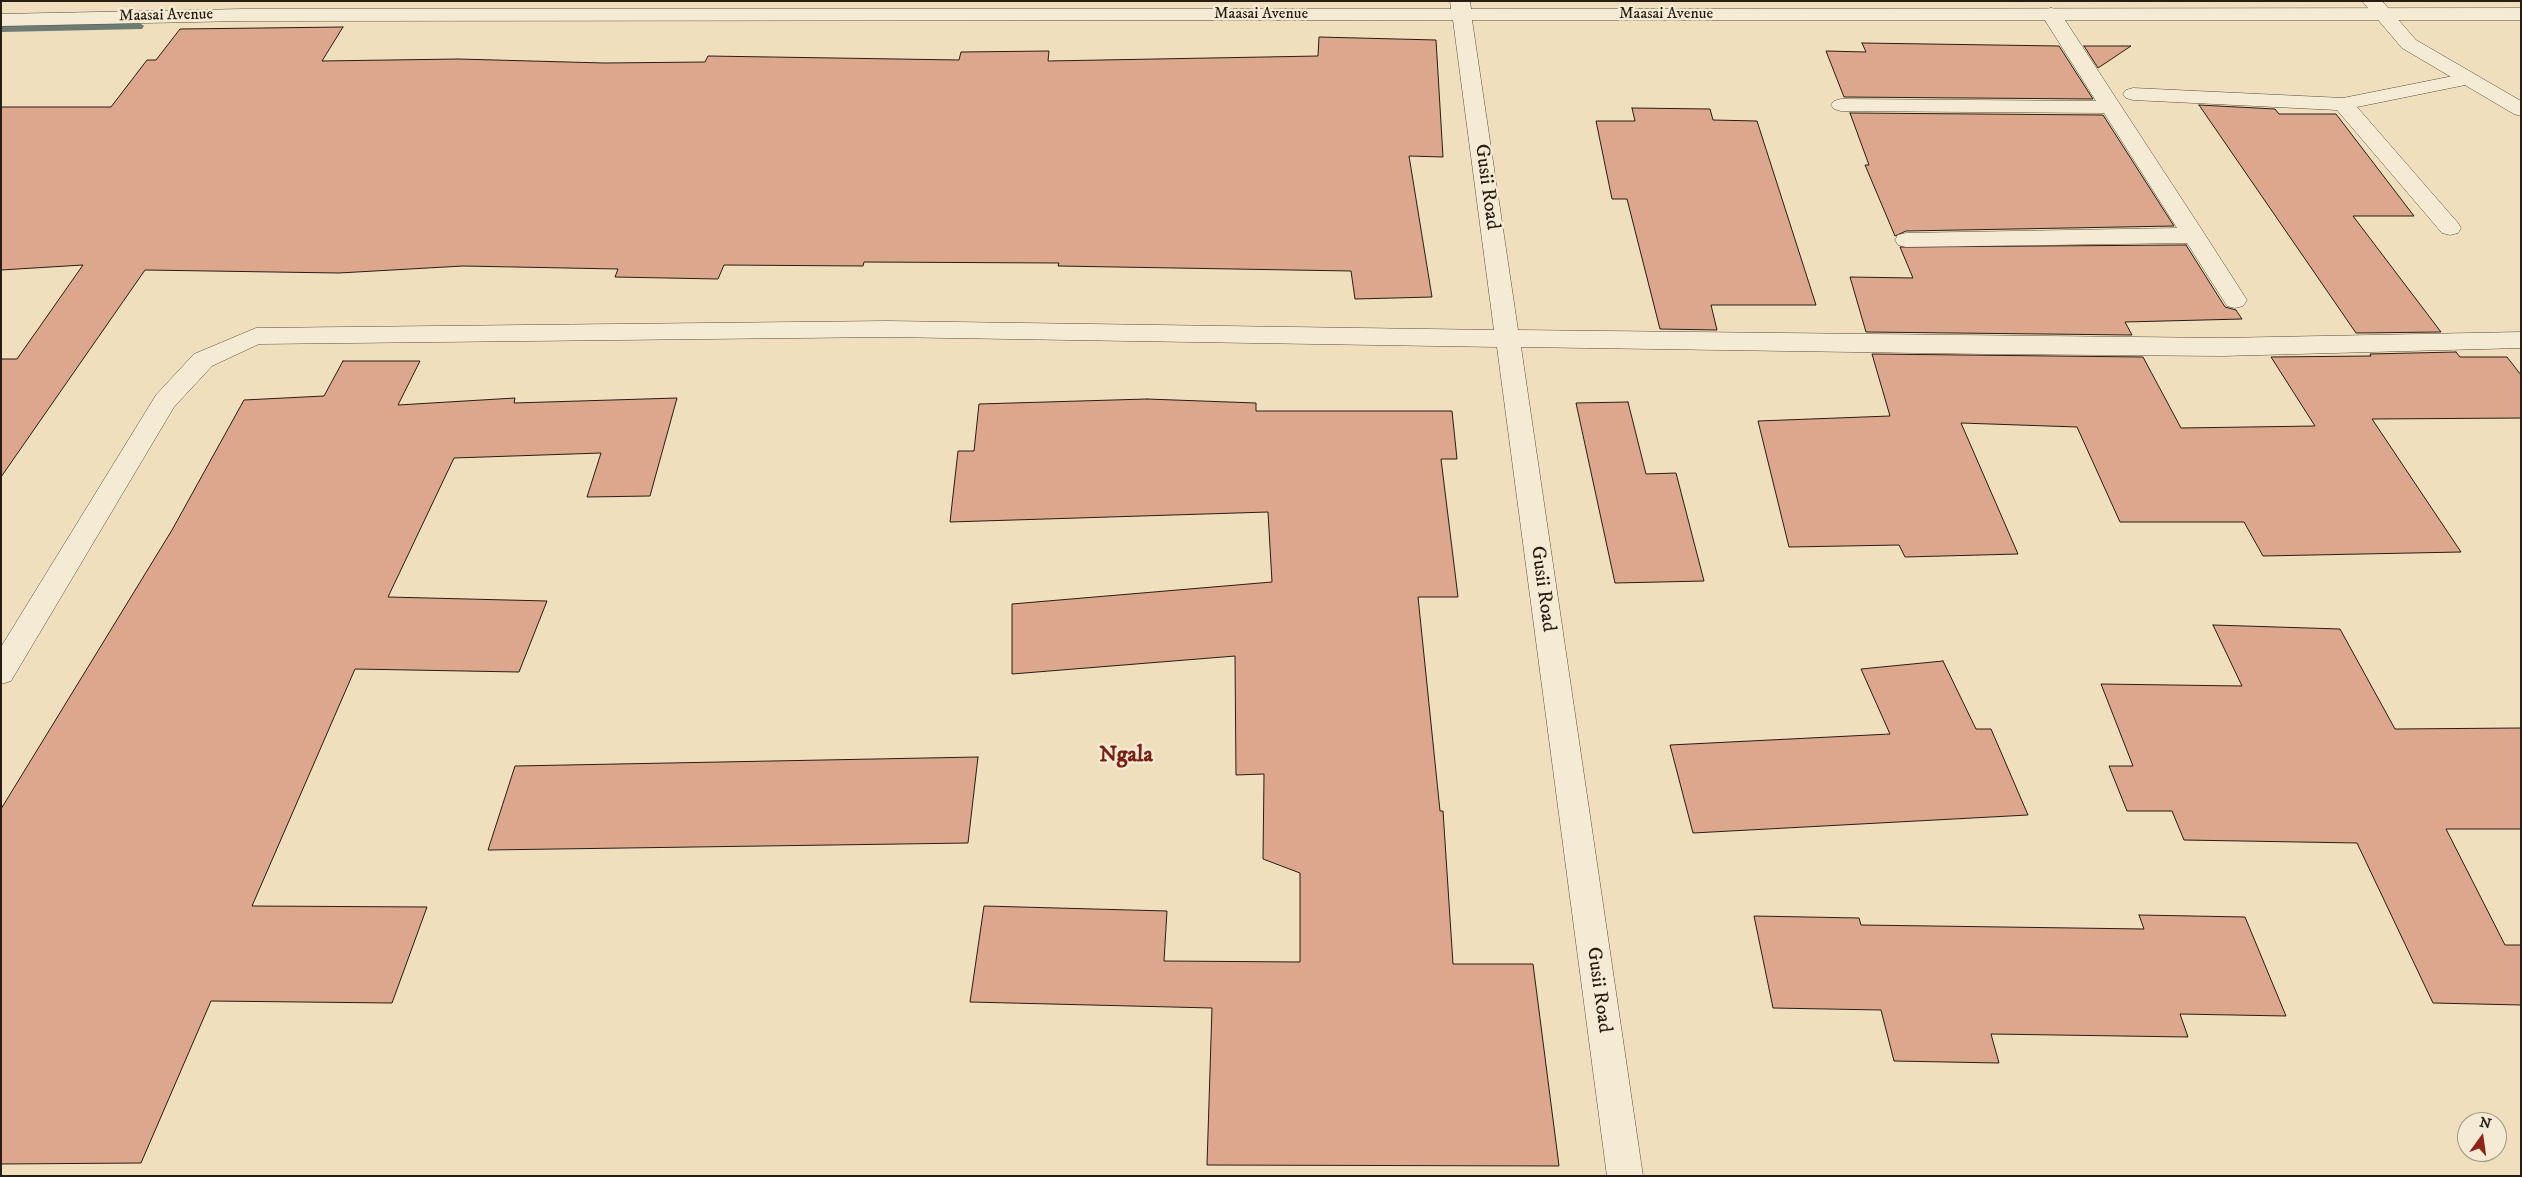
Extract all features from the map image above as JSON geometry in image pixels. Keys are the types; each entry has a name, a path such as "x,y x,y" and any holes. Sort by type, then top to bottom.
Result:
{"street":[{"name":"Maasai Avenue","path":"1,20 247,8 1461,8 2051,14 2377,7 2521,14"},
{"path":"2377,7 2409,44 2521,110"},
{"name":"Gusii Road","path":"1461,8 1624,1176"},
{"path":"2051,14 2234,300"},
{"path":"2133,94 2344,104 2468,79"},
{"path":"2344,104 2450,228"},
{"path":"1841,105 2110,106"},
{"path":"1906,240 2194,235"},
{"path":"1,672 165,401 202,360 256,336 887,329 1507,337 1986,346 2212,347 2521,340"}],"building":[{"path":"343,27 322,61 458,59 604,63 705,62 708,56 959,60 961,52 1049,51 1048,61 1318,56 1319,37 1436,40 1443,157 1409,156 1432,297 1355,299 1351,271 1058,266 1059,263 864,262 863,266 724,265 718,279 615,277 618,269 463,266 339,273 145,270 1,477 1,359 17,359 83,265 1,270 1,107 111,107 147,60 156,60 180,29"},
{"path":"1862,43 2059,46 2093,99 1844,97 1826,51 1866,52"},
{"path":"2084,46 2131,46 2098,68"},
{"path":"2199,105 2275,109 2279,114 2336,114 2414,216 2353,216 2441,332 2356,333"},
{"path":"1632,108 1710,109 1713,120 1757,121 1816,305 1711,305 1717,330 1660,329 1627,199 1612,199 1596,121 1635,121"},
{"path":"1850,113 2103,115 2174,226 1906,231 1895,236 1865,165 1869,165"},
{"path":"2186,245 2225,307 2236,310 2242,319 2125,322 2132,335 1866,332 1850,277 1913,278 1900,247"},
{"path":"2456,352 2460,357 2507,357 2521,375 2521,418 2372,419 2461,552 2263,556 2244,522 2120,522 2077,427 1961,423 2018,554 1905,557 1899,545 1789,547 1758,421 1890,416 1872,354 2143,357 2181,428 2315,426 2271,357 2371,356 2370,354"},
{"path":"343,361 420,361 398,405 515,398 514,403 677,398 650,496 587,497 601,453 454,458 388,597 547,601 519,672 355,669 252,906 427,907 392,1003 211,1001 141,1163 1,1164 1,809 172,530 244,400 324,396"},
{"path":"1147,399 1256,403 1256,411 1452,411 1457,459 1441,459 1458,597 1418,597 1440,811 1443,811 1453,964 1533,964 1559,1166 1207,1165 1212,1008 970,1002 984,906 1167,911 1164,961 1300,962 1300,873 1263,859 1264,774 1236,775 1235,656 1012,674 1012,604 1272,582 1268,512 950,522 958,451 974,451 979,404"},
{"path":"1628,402 1646,474 1676,473 1704,581 1615,583 1576,403"},
{"path":"2213,625 2340,629 2395,729 2521,728 2521,829 2446,829 2505,945 2521,945 2521,1005 2433,1003 2357,843 2184,840 2172,811 2127,811 2109,766 2133,766 2101,684 2242,686"},
{"path":"1943,661 1976,729 1991,729 2028,815 1693,833 1670,745 1890,734 1861,669"},
{"path":"978,757 968,843 488,850 515,766"},
{"path":"2139,915 2245,917 2286,1016 2180,1014 2188,1037 1991,1034 1999,1063 1894,1061 1881,1010 1773,1008 1754,916 1859,918 1861,925 2144,929"}],"waterway":[{"path":"1,28 138,26"}],"district":[{"name":"Ngala","path":"1126,756"}]}
